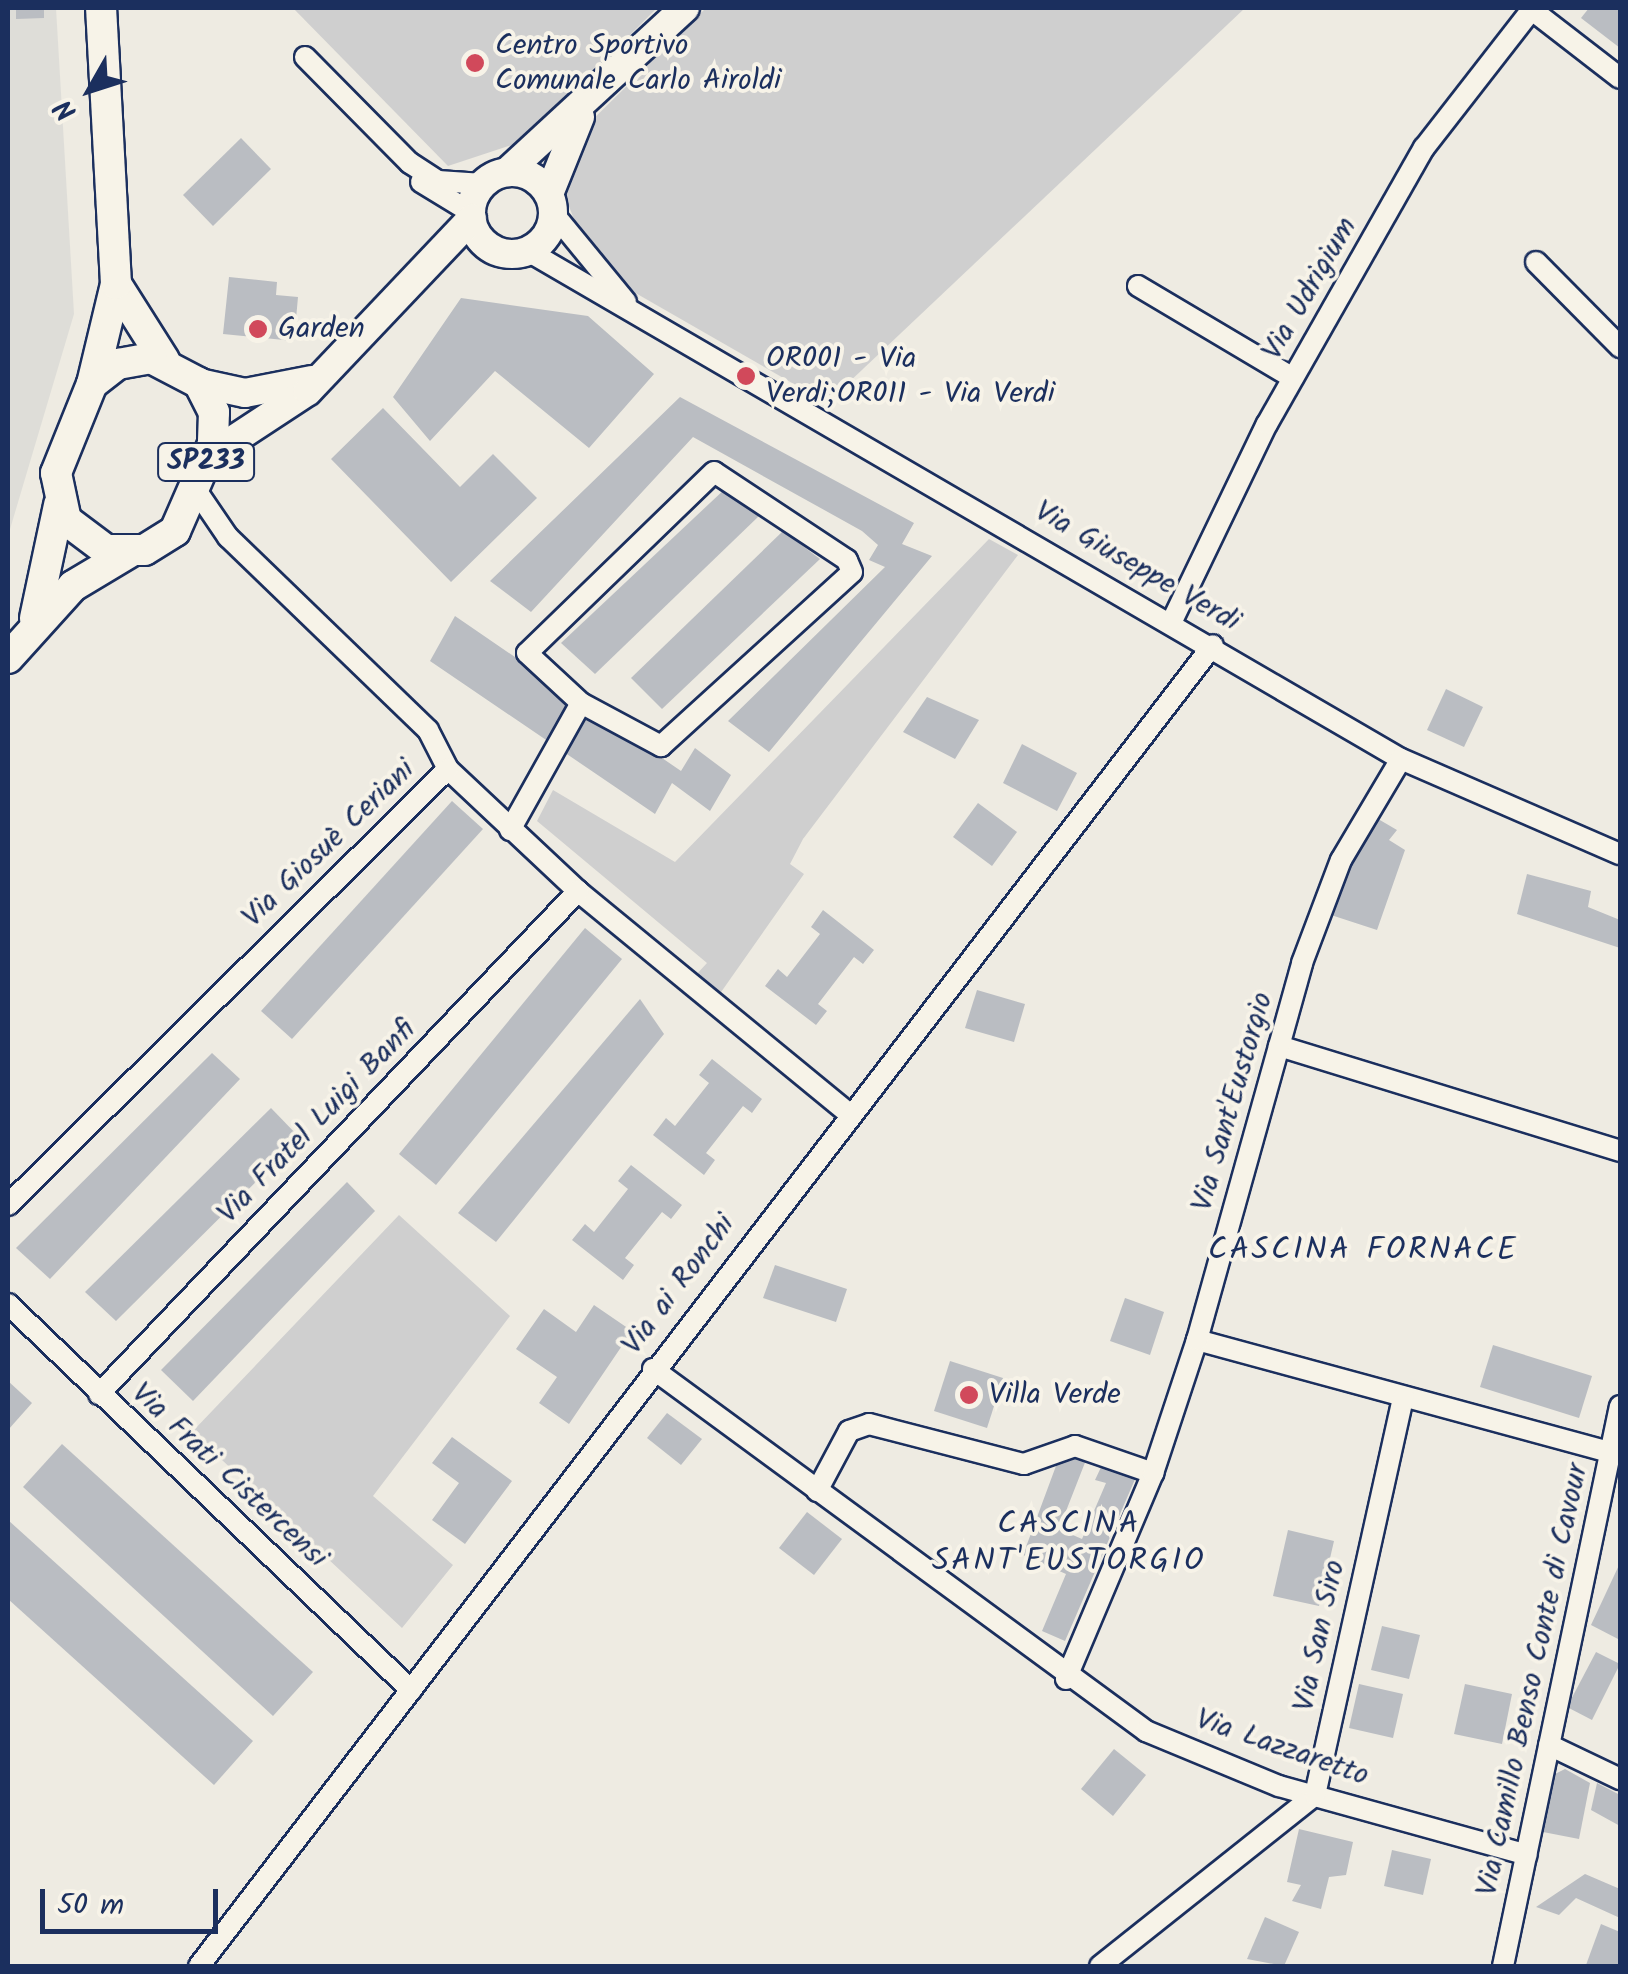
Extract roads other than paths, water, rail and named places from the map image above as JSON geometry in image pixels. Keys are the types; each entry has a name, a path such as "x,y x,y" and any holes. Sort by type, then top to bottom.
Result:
{"main road":[{"name":"SP233","path":"34,620 59,505 60,460 92,384 116,284 101,8"},
{"name":"SP233","path":"8,658 34,620 130,552 175,531 209,456 214,412 199,383 164,360 116,284"},
{"path":"92,384 129,360 164,360"},
{"path":"59,505 85,540 130,552"}],"street":[{"path":"209,456 318,379 432,269 495,178 586,107 685,8"},
{"path":"1533,9 1620,78"},
{"name":"Via Udrigium","path":"1172,621 1293,378 1424,148 1533,9"},
{"path":"306,57 410,163 431,190 472,215 491,248"},
{"path":"432,269 491,248 528,251 546,236 551,203 586,107"},
{"path":"410,163 438,181 532,177 551,203"},
{"name":"Via Giuseppe Verdi","path":"551,203 633,311"},
{"name":"Via Giuseppe Verdi","path":"528,251 1172,621 1401,759 1620,854"},
{"path":"1536,262 1620,346"},
{"path":"1138,286 1293,378"},
{"path":"199,383 245,393 318,379"},
{"path":"714,472 847,560 852,572 661,746 581,703 527,653 714,472"},
{"path":"196,490 228,536 428,730 448,770"},
{"name":"Via ai Ronchi","path":"199,1966 848,1112 1213,645"},
{"path":"510,830 581,703"},
{"name":"Via Sant'Eustorgio","path":"1066,1679 1153,1474 1197,1340 1279,1046 1341,860 1401,759"},
{"name":"Via Giosuè Ceriani","path":"8,1206 448,770 578,891 848,1112"},
{"name":"Via Fratel Luigi Banfi","path":"99,1394 578,891"},
{"path":"1279,1046 1620,1150"},
{"name":"Via Frati Cistercensi","path":"8,1304 411,1690"},
{"path":"1197,1340 1612,1453"},
{"name":"Via Lazzaretto","path":"653,1369 1066,1679 1146,1731 1315,1795 1527,1854"},
{"name":"Via San Siro","path":"1315,1795 1403,1397"},
{"name":"Via Camillo Benso Conte di Cavour","path":"1503,1966 1620,1406"},
{"path":"816,1491 849,1430 869,1424 1024,1464 1075,1446 1153,1474"},
{"path":"1549,1744 1620,1779"},
{"path":"1103,1966 1315,1795"}],"place":[{"name":"Centro Sportivo Comunale Carlo Airoldi","path":"475,63"},
{"name":"Garden","path":"258,329"},
{"name":"OR001 - Via Verdi;OR011 - Via Verdi","path":"746,376"},
{"name":"Villa Verde","path":"969,1395"}],"district":[{"name":"CASCINA FORNACE","path":"1363,1251"},
{"name":"CASCINA SANT'EUSTORGIO","path":"1069,1544"}]}
